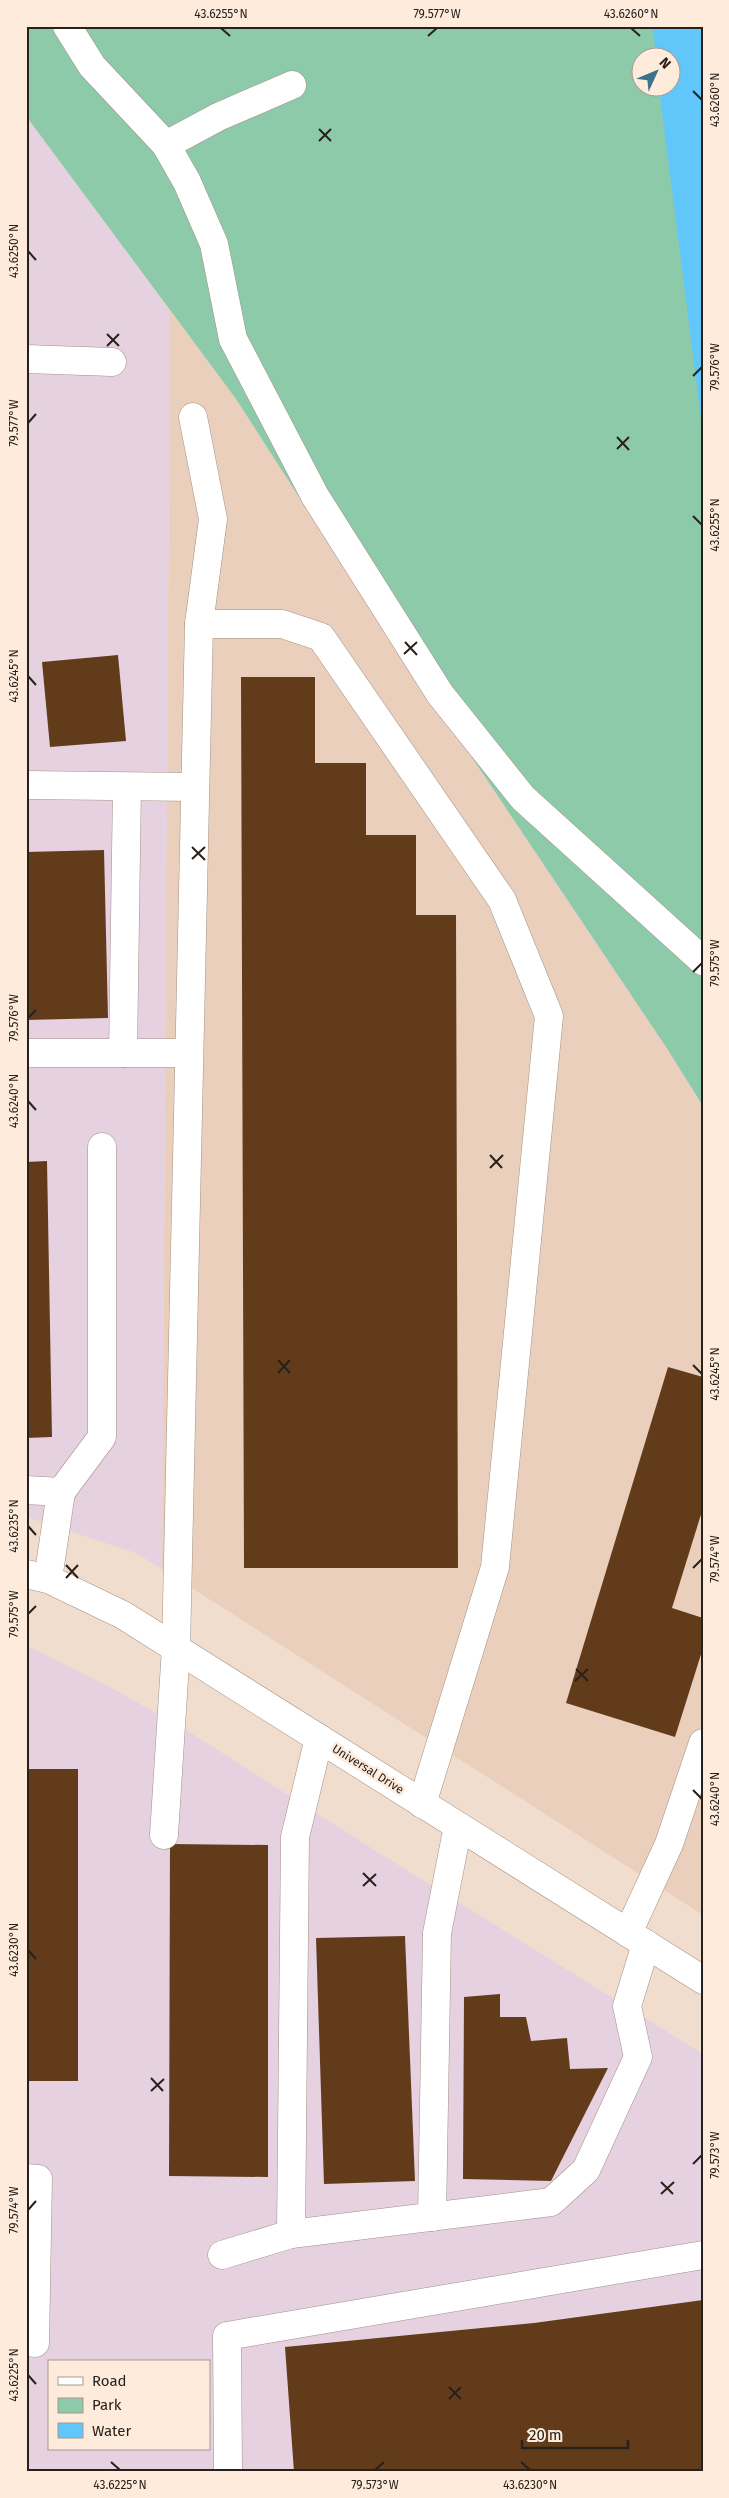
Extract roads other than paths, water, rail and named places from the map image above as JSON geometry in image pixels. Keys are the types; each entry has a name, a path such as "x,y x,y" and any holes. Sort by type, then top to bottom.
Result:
{"street":[{"path":"67,26 92,66 166,145 187,182 214,244 233,338 315,496 440,694 523,798 703,961"},
{"path":"166,145 218,117 292,85"},
{"path":"26,359 112,362"},
{"path":"164,1835 176,1648 199,624 213,519 193,417"},
{"path":"199,624 282,624 321,638 502,900 549,1016 495,1567 422,1804"},
{"path":"26,785 195,787"},
{"path":"123,1053 127,787"},
{"path":"26,1053 189,1053"},
{"path":"37,1576 60,1492 102,1437 102,1147"},
{"path":"26,1490 60,1492"},
{"name":"Universal Drive","path":"37,1576 123,1615 703,1980"},
{"path":"291,2234 295,1837 319,1738"},
{"path":"222,2255 291,2234 551,2202 586,2170 638,2057 627,2006 637,1938 703,1743"},
{"path":"432,2217 437,1933 458,1826"},
{"path":"26,2178 38,2179 35,2343"},
{"path":"228,2472 227,2336 703,2255"}],"water":[{"path":"653,26 703,26 703,434 660,98 682,98 682,48 655,48"}]}
